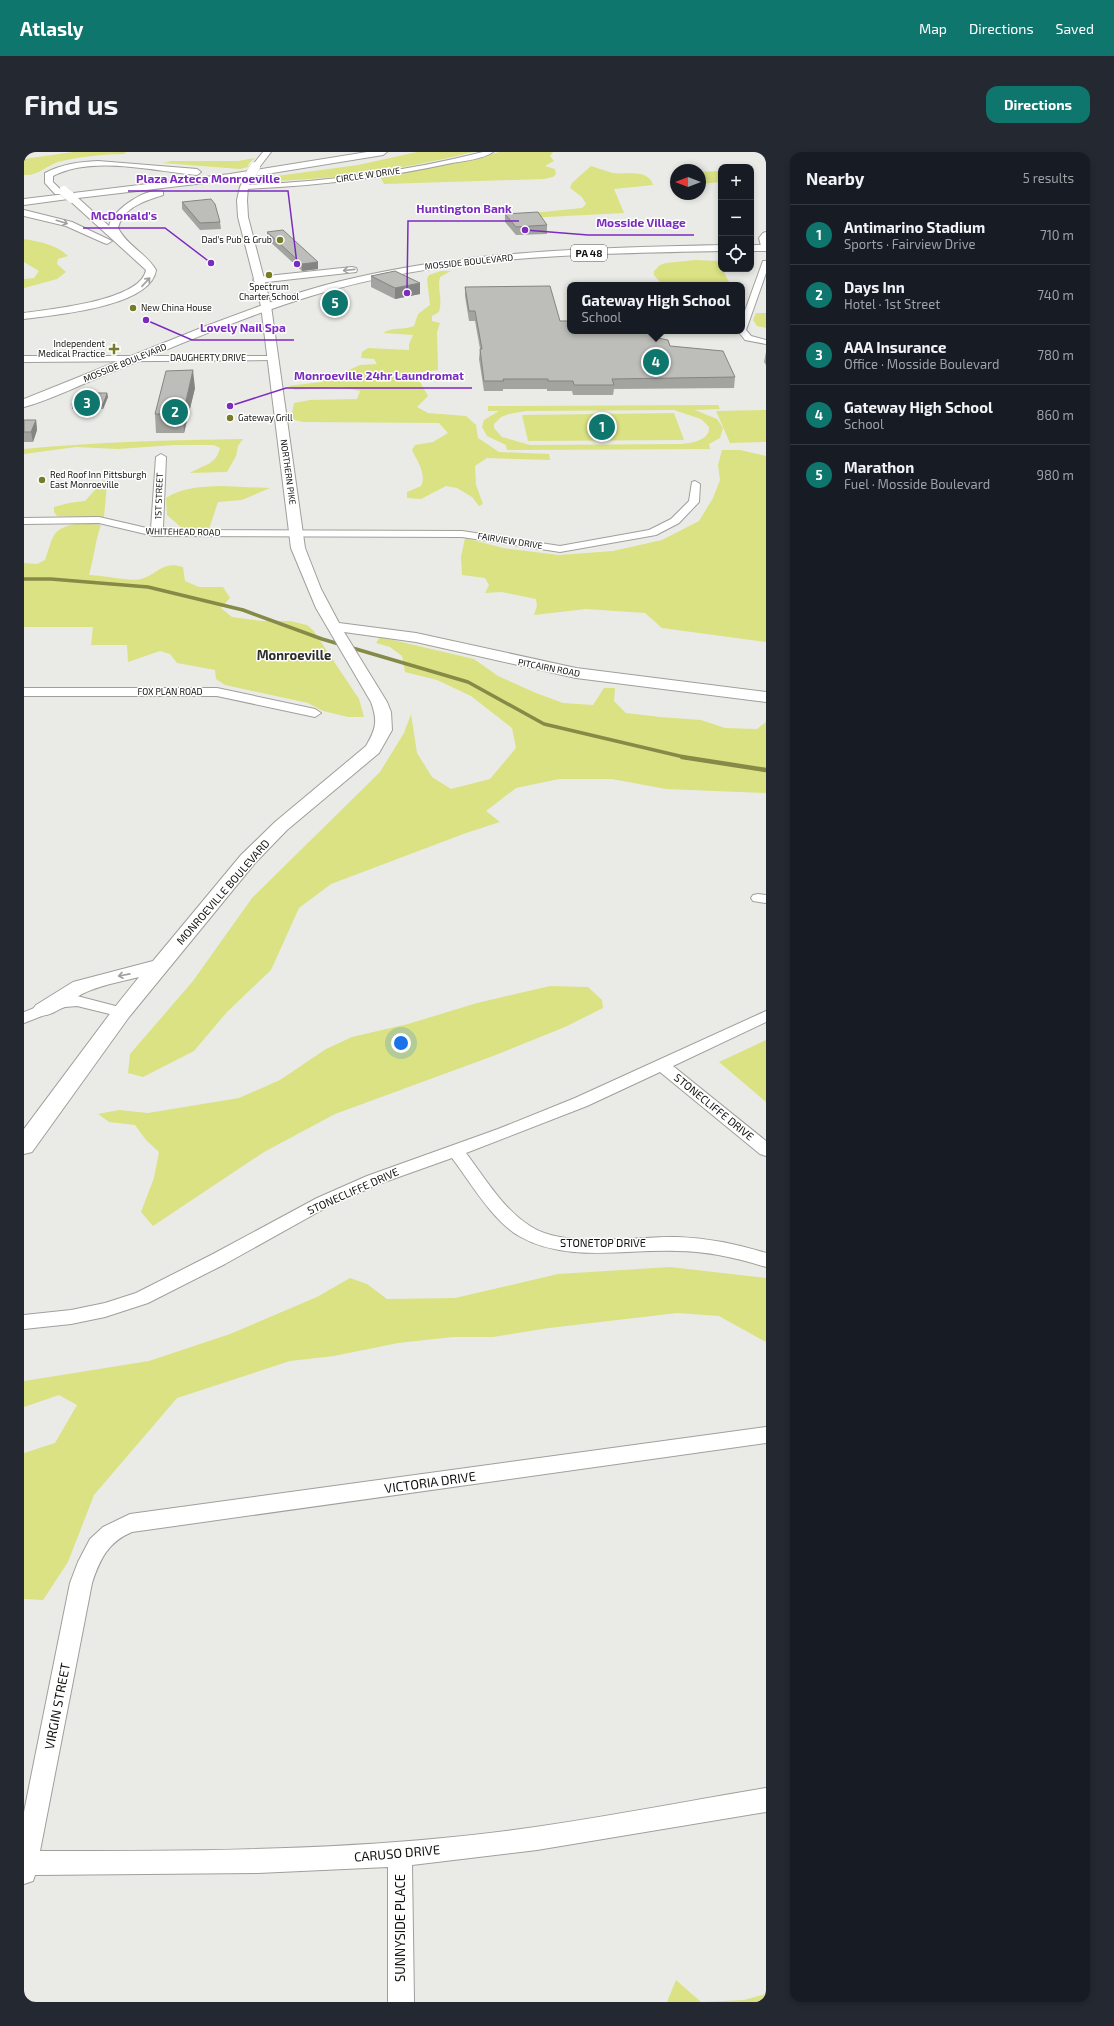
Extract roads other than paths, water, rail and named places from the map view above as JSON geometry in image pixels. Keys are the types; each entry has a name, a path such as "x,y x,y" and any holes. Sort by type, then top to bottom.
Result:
{"main road":[{"name":"NORTHERN PIKE","path":"266,152 252,171 244,187 242,200 243,217 258,280 266,306 298,548 312,585 335,627"},
{"path":"24,198 252,171 364,152"},
{"path":"24,202 230,177 383,152"},
{"path":"24,316 105,301 128,294 143,286 150,277 150,268 48,181 50,173 67,164 88,160 118,160 184,171 252,171"},
{"path":"24,307 106,294 126,286 137,273 65,195 55,182 55,177 62,170 77,164 100,162 119,163 131,166 136,170 135,174"},
{"path":"119,240 114,230 114,223 122,212 132,205 173,189 230,177"},
{"path":"81,192 125,181"},
{"path":"24,213 69,224 107,241"},
{"path":"754,248 766,247 764,238 766,235"},
{"name":"MOSSIDE BOULEVARD","path":"24,403 266,306 353,281 398,271 457,263 557,254 718,248"},
{"path":"258,280 383,267 457,263"},
{"name":"PITCAIRN ROAD","path":"335,627 370,629 548,668 589,675 766,697"},
{"name":"MONROEVILLE BOULEVARD","path":"24,1146 122,1012 262,844 281,826 360,762 380,739 384,730 384,721 379,702 335,627"},
{"path":"43,1010 80,987 161,965"}],"street":[{"name":"CIRCLE W DRIVE","path":"244,187 296,185 343,179 435,165 490,152"},
{"path":"745,322 766,263"},
{"path":"745,334 748,338 766,342"},
{"name":"DAUGHERTY DRIVE","path":"24,359 272,358"},
{"name":"1ST STREET","path":"154,533 158,527 161,457"},
{"name":"FAIRVIEW DRIVE","path":"296,532 462,534 560,549 652,533 675,521 694,502 695,484"},
{"name":"WHITEHEAD ROAD","path":"24,521 99,520 154,533 296,532"},
{"name":"FOX PLAN ROAD","path":"24,692 205,691 228,694 315,713"},
{"path":"24,1018 63,1002 77,1001 122,1012"},
{"name":"STONECLIFFE DRIVE","path":"24,1322 78,1316 105,1310 142,1298 219,1259 323,1202 380,1178 504,1133 581,1102 766,1016"},
{"name":"STONECLIFFE DRIVE","path":"662,1064 766,1150"},
{"name":"STONETOP DRIVE","path":"455,1150 510,1219 524,1231 540,1239 572,1245 648,1243 700,1245 742,1252 766,1260"},
{"name":"VICTORIA DRIVE","path":"99,1542 112,1530 130,1522 766,1436"},
{"name":"VIRGIN STREET","path":"25,1866 81,1583 89,1559 99,1542"},
{"name":"CARUSO DRIVE","path":"25,1866 298,1860 400,1854 518,1841 766,1800"},
{"name":"SUNNYSIDE PLACE","path":"400,1854 401,2002"}],"waterway":[{"path":"24,579 51,579 148,587 243,610 322,639 468,682 544,724 687,758"},
{"path":"682,757 687,758"},
{"path":"687,758 766,770"}],"place":[{"name":"Mosside Village","path":"525,230"},
{"name":"Dad's Pub & Grub","path":"280,240"},
{"name":"McDonald's","path":"211,263"},
{"name":"Plaza Azteca Monroeville","path":"297,264"},
{"name":"Spectrum Charter School","path":"269,275"},
{"name":"Huntington Bank","path":"407,293"},
{"name":"Marathon","path":"335,303"},
{"name":"New China House","path":"133,308"},
{"name":"Lovely Nail Spa","path":"146,320"},
{"name":"Independent Medical Practice","path":"114,349"},
{"name":"Gateway High School","path":"656,362"},
{"name":"AAA Insurance","path":"87,403"},
{"name":"Monroeville 24hr Laundromat","path":"230,406"},
{"name":"Days Inn","path":"175,412"},
{"name":"Gateway Grill","path":"230,418"},
{"name":"Antimarino Stadium","path":"602,427"},
{"name":"Red Roof Inn Pittsburgh East Monroeville","path":"42,480"}],"district":[{"name":"Monroeville","path":"294,655"}]}
